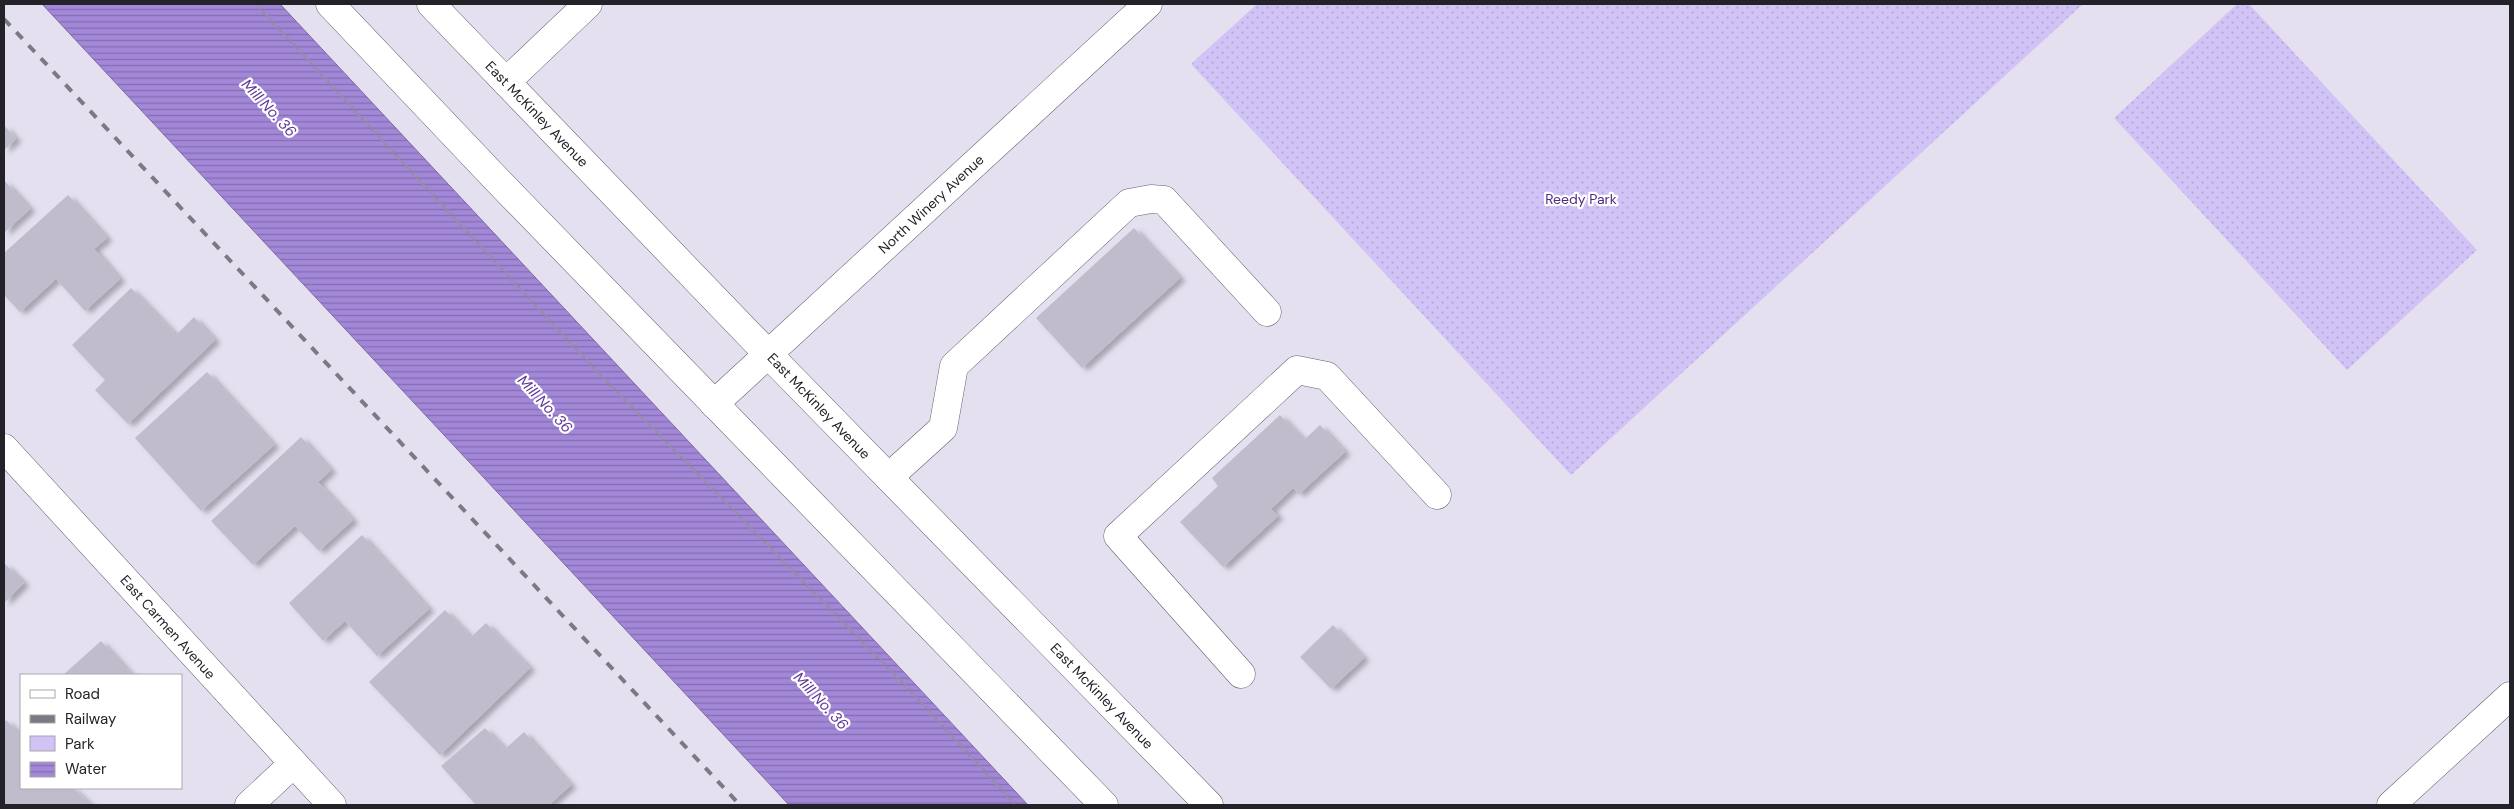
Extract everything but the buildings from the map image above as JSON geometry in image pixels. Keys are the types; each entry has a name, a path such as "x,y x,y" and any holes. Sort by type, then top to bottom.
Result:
{"main road":[{"path":"330,4 714,404 1104,805"},
{"name":"East McKinley Avenue","path":"431,4 768,354 1209,805"},
{"path":"506,82 588,4"},
{"name":"North Winery Avenue","path":"714,404 1148,4"},
{"path":"889,477 943,428 954,366 1129,203 1151,199 1164,200 1267,312"},
{"path":"1241,674 1118,536 1297,370 1327,376 1436,495"},
{"name":"East Carmen Avenue","path":"4,448 332,805"},
{"path":"2391,805 2510,696"},
{"path":"249,805 293,764"}],"path":[{"path":"256,4 588,362 893,673 1016,805"}],"green space":[{"name":"Reedy Park","path":"1257,4 2083,4 1571,475 1191,64"},
{"path":"2237,4 2249,4 2477,250 2347,370 2114,118"}],"water":[{"name":"Mill No. 36","path":"42,4 280,4 1028,805 789,805"}],"railway":[{"path":"4,19 740,805"}]}
